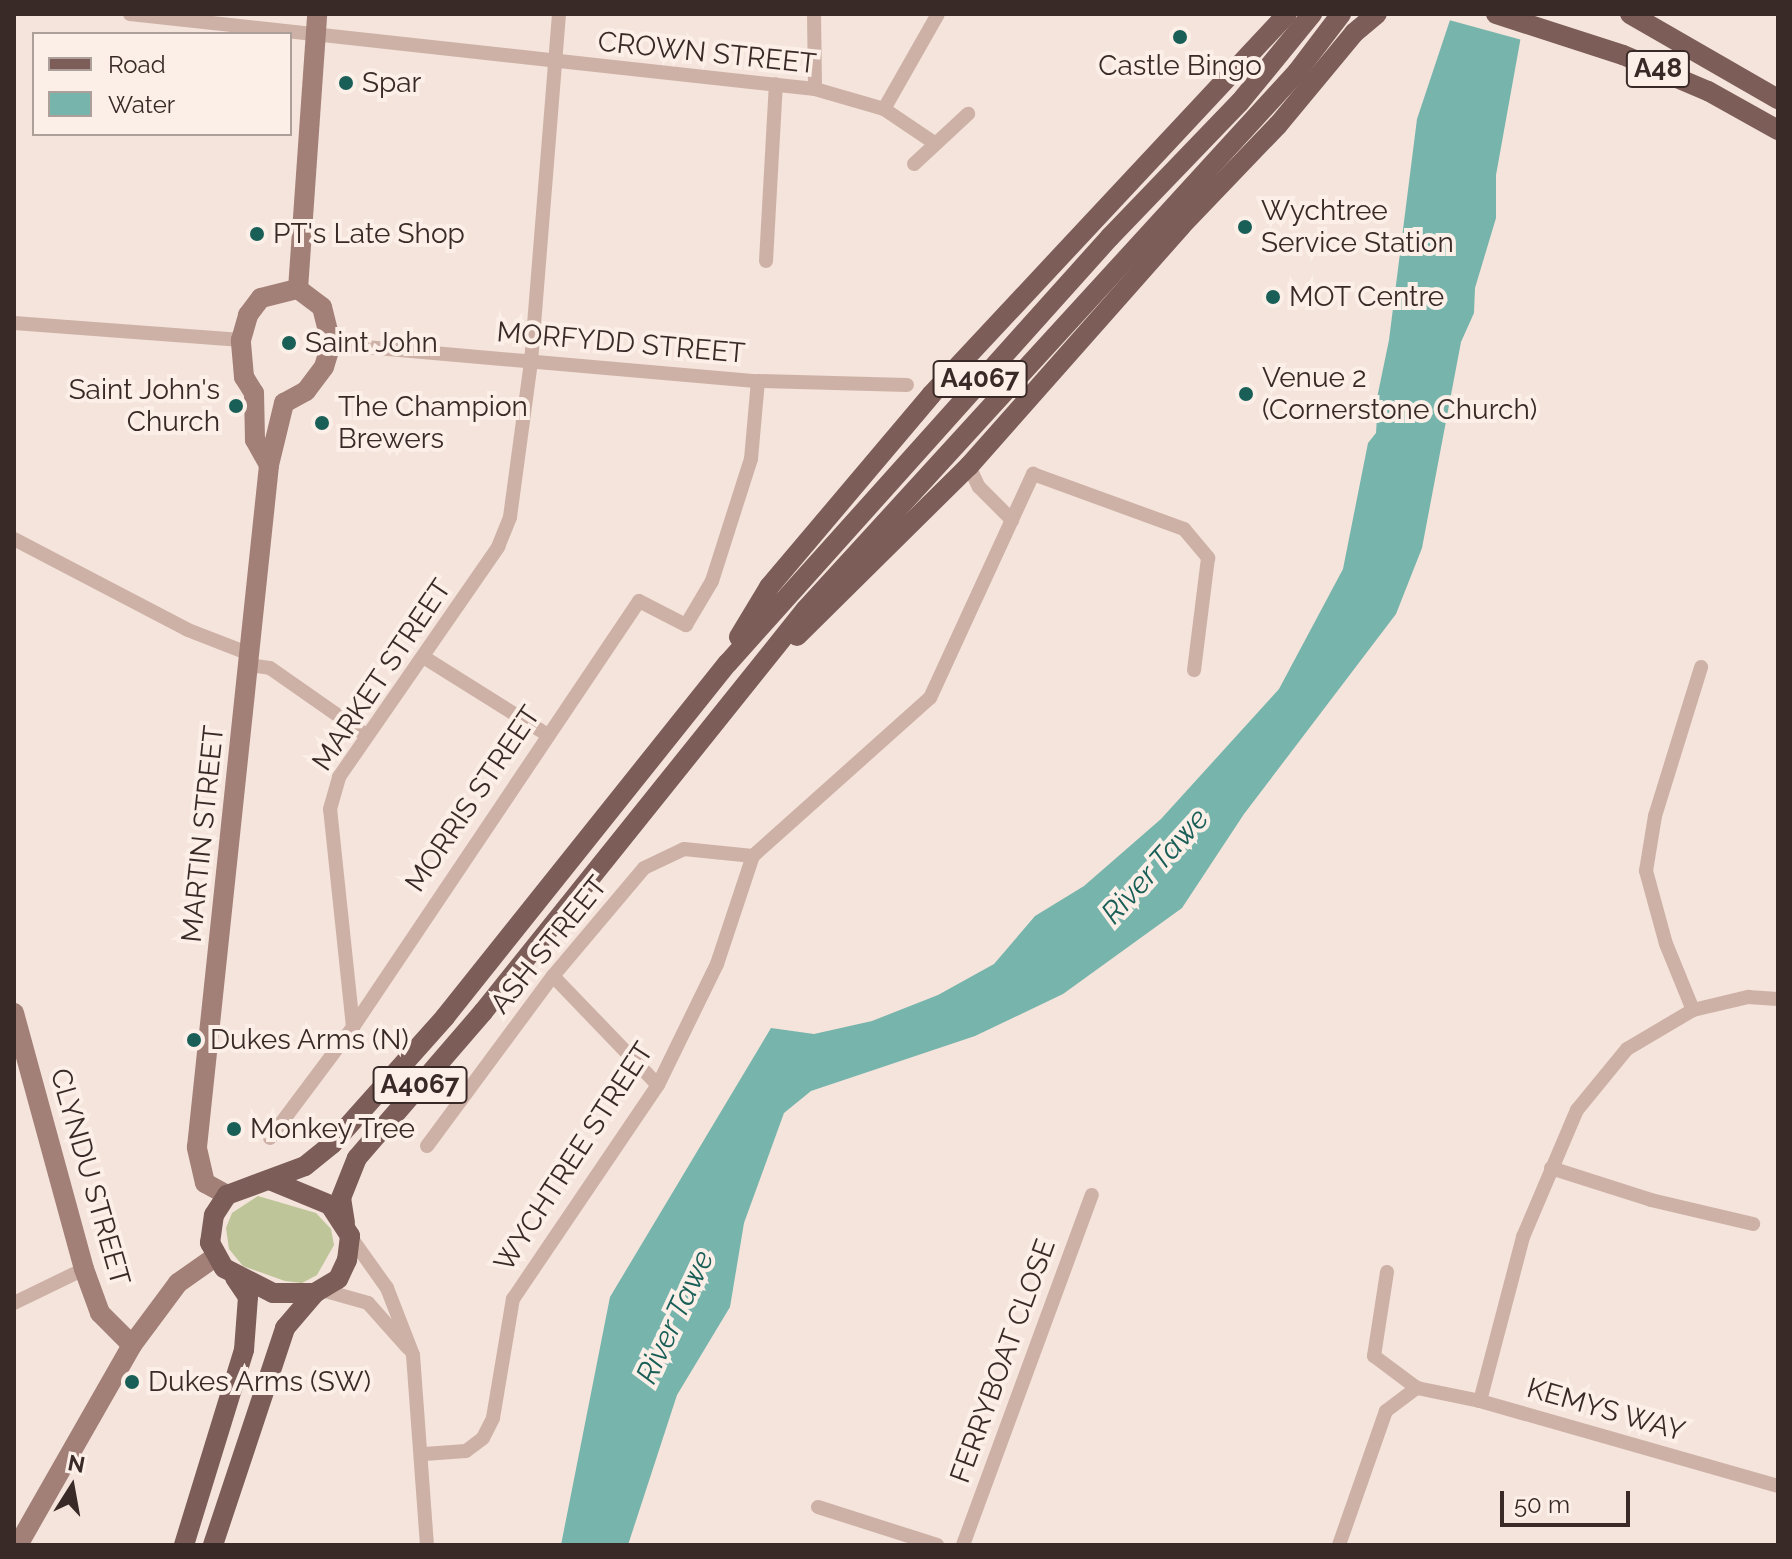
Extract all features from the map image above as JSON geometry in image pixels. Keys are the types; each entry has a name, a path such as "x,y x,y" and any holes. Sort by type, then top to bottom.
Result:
{"main road":[{"path":"728,663 769,587 824,518 931,395 1287,14"},
{"name":"A4067","path":"272,1181 305,1166 332,1144 445,1017 728,663 1078,272 1240,102 1312,14"},
{"name":"A4067","path":"347,1230 341,1198 357,1158 483,1012 864,542 1297,72 1341,14"},
{"path":"744,687 969,466 1170,238 1278,125 1354,33 1377,14"},
{"name":"A48","path":"1496,14 1637,61 1778,130"},
{"name":"A48","path":"1630,14 1657,19 1778,99"},
{"path":"298,289 316,23"},
{"path":"269,465 255,440 254,393 244,377 241,340 248,315 261,298 298,289"},
{"path":"254,393 284,403 306,391 324,367 331,344 322,307 298,289"},
{"name":"MARTIN STREET","path":"227,1195 205,1183 197,1147 269,465 284,403"},
{"name":"CLYNDU STREET","path":"15,1021 84,1269 100,1313 132,1345"},
{"path":"184,1545 244,1350 248,1297 234,1276 215,1257 211,1228 227,1195 272,1181 322,1201 347,1230 344,1267 285,1328 213,1545"},
{"path":"18,1545 132,1345 178,1283 215,1257"},
{"path":"234,1276 282,1295 319,1292"}],"street":[{"name":"CROWN STREET","path":"130,14 316,23 557,63 815,89 884,109 933,142"},
{"name":"MARKET STREET","path":"353,1027 330,809 339,777 366,735 425,658 498,547 510,517 531,362 559,14"},
{"path":"814,14 815,89"},
{"path":"884,109 938,14"},
{"path":"766,261 776,84"},
{"path":"914,164 933,142 968,114"},
{"path":"14,323 241,340"},
{"name":"MORFYDD STREET","path":"331,344 758,381 907,385"},
{"name":"MORRIS STREET","path":"270,1138 353,1027 546,734 639,601 686,625 712,581 751,459 758,381"},
{"path":"969,466 979,487 1012,520"},
{"name":"WYCHTREE STREET","path":"424,1454 466,1451 483,1438 493,1418 513,1299 658,1085 717,964 753,856 930,698 1033,474 1184,529 1208,558 1194,670"},
{"path":"14,539 188,630 270,668 366,735"},
{"path":"425,658 546,734"},
{"path":"1693,1010 1666,944 1646,871 1655,816 1701,667"},
{"name":"ASH STREET","path":"427,1146 553,976 644,868 684,849 753,856"},
{"path":"553,976 658,1085"},
{"path":"1480,1401 1523,1237 1577,1110 1627,1049 1693,1010 1748,997 1778,999"},
{"path":"1551,1168 1651,1200 1753,1224"},
{"name":"FERRYBOAT CLOSE","path":"963,1545 1092,1195"},
{"path":"347,1230 387,1288 413,1355 424,1454 427,1545"},
{"path":"14,1303 84,1269"},
{"path":"1339,1545 1386,1411 1417,1388 1374,1356 1387,1272"},
{"path":"319,1292 368,1303 413,1355"},
{"name":"KEMYS WAY","path":"1417,1388 1480,1401 1778,1486"},
{"path":"818,1507 937,1545"}],"green space":[{"path":"258,1196 316,1213 331,1229 334,1245 317,1275 302,1283 285,1281 243,1266 229,1249 226,1228 232,1213"}],"water":[{"name":"River Tawe","path":"1452,14 1525,14 1496,175 1496,218 1475,288 1474,313 1461,342 1422,548 1396,614 1244,814 1182,908 1063,994 975,1036 811,1091 784,1113 744,1223 730,1307 677,1395 628,1545 561,1545 610,1297 771,1028 814,1034 872,1021 938,995 994,964 1035,916 1084,886 1161,819 1279,689 1343,569 1368,443 1376,433 1377,417 1364,413 1365,402 1377,398 1389,340 1417,119"}],"pier":[{"path":"1450,14 1529,14 1522,40 1449,20"}],"place":[{"name":"Castle Bingo","path":"1180,37"},
{"name":"Spar","path":"346,83"},
{"name":"Wychtree Service Station","path":"1245,227"},
{"name":"PT's Late Shop","path":"257,234"},
{"name":"MOT Centre","path":"1273,297"},
{"name":"Saint John","path":"289,343"},
{"name":"Venue 2 (Cornerstone Church)","path":"1246,394"},
{"name":"Saint John's Church","path":"236,406"},
{"name":"The Champion Brewers","path":"322,423"},
{"name":"Dukes Arms (N)","path":"194,1040"},
{"name":"Monkey Tree","path":"234,1129"},
{"name":"Dukes Arms (SW)","path":"132,1382"}]}
